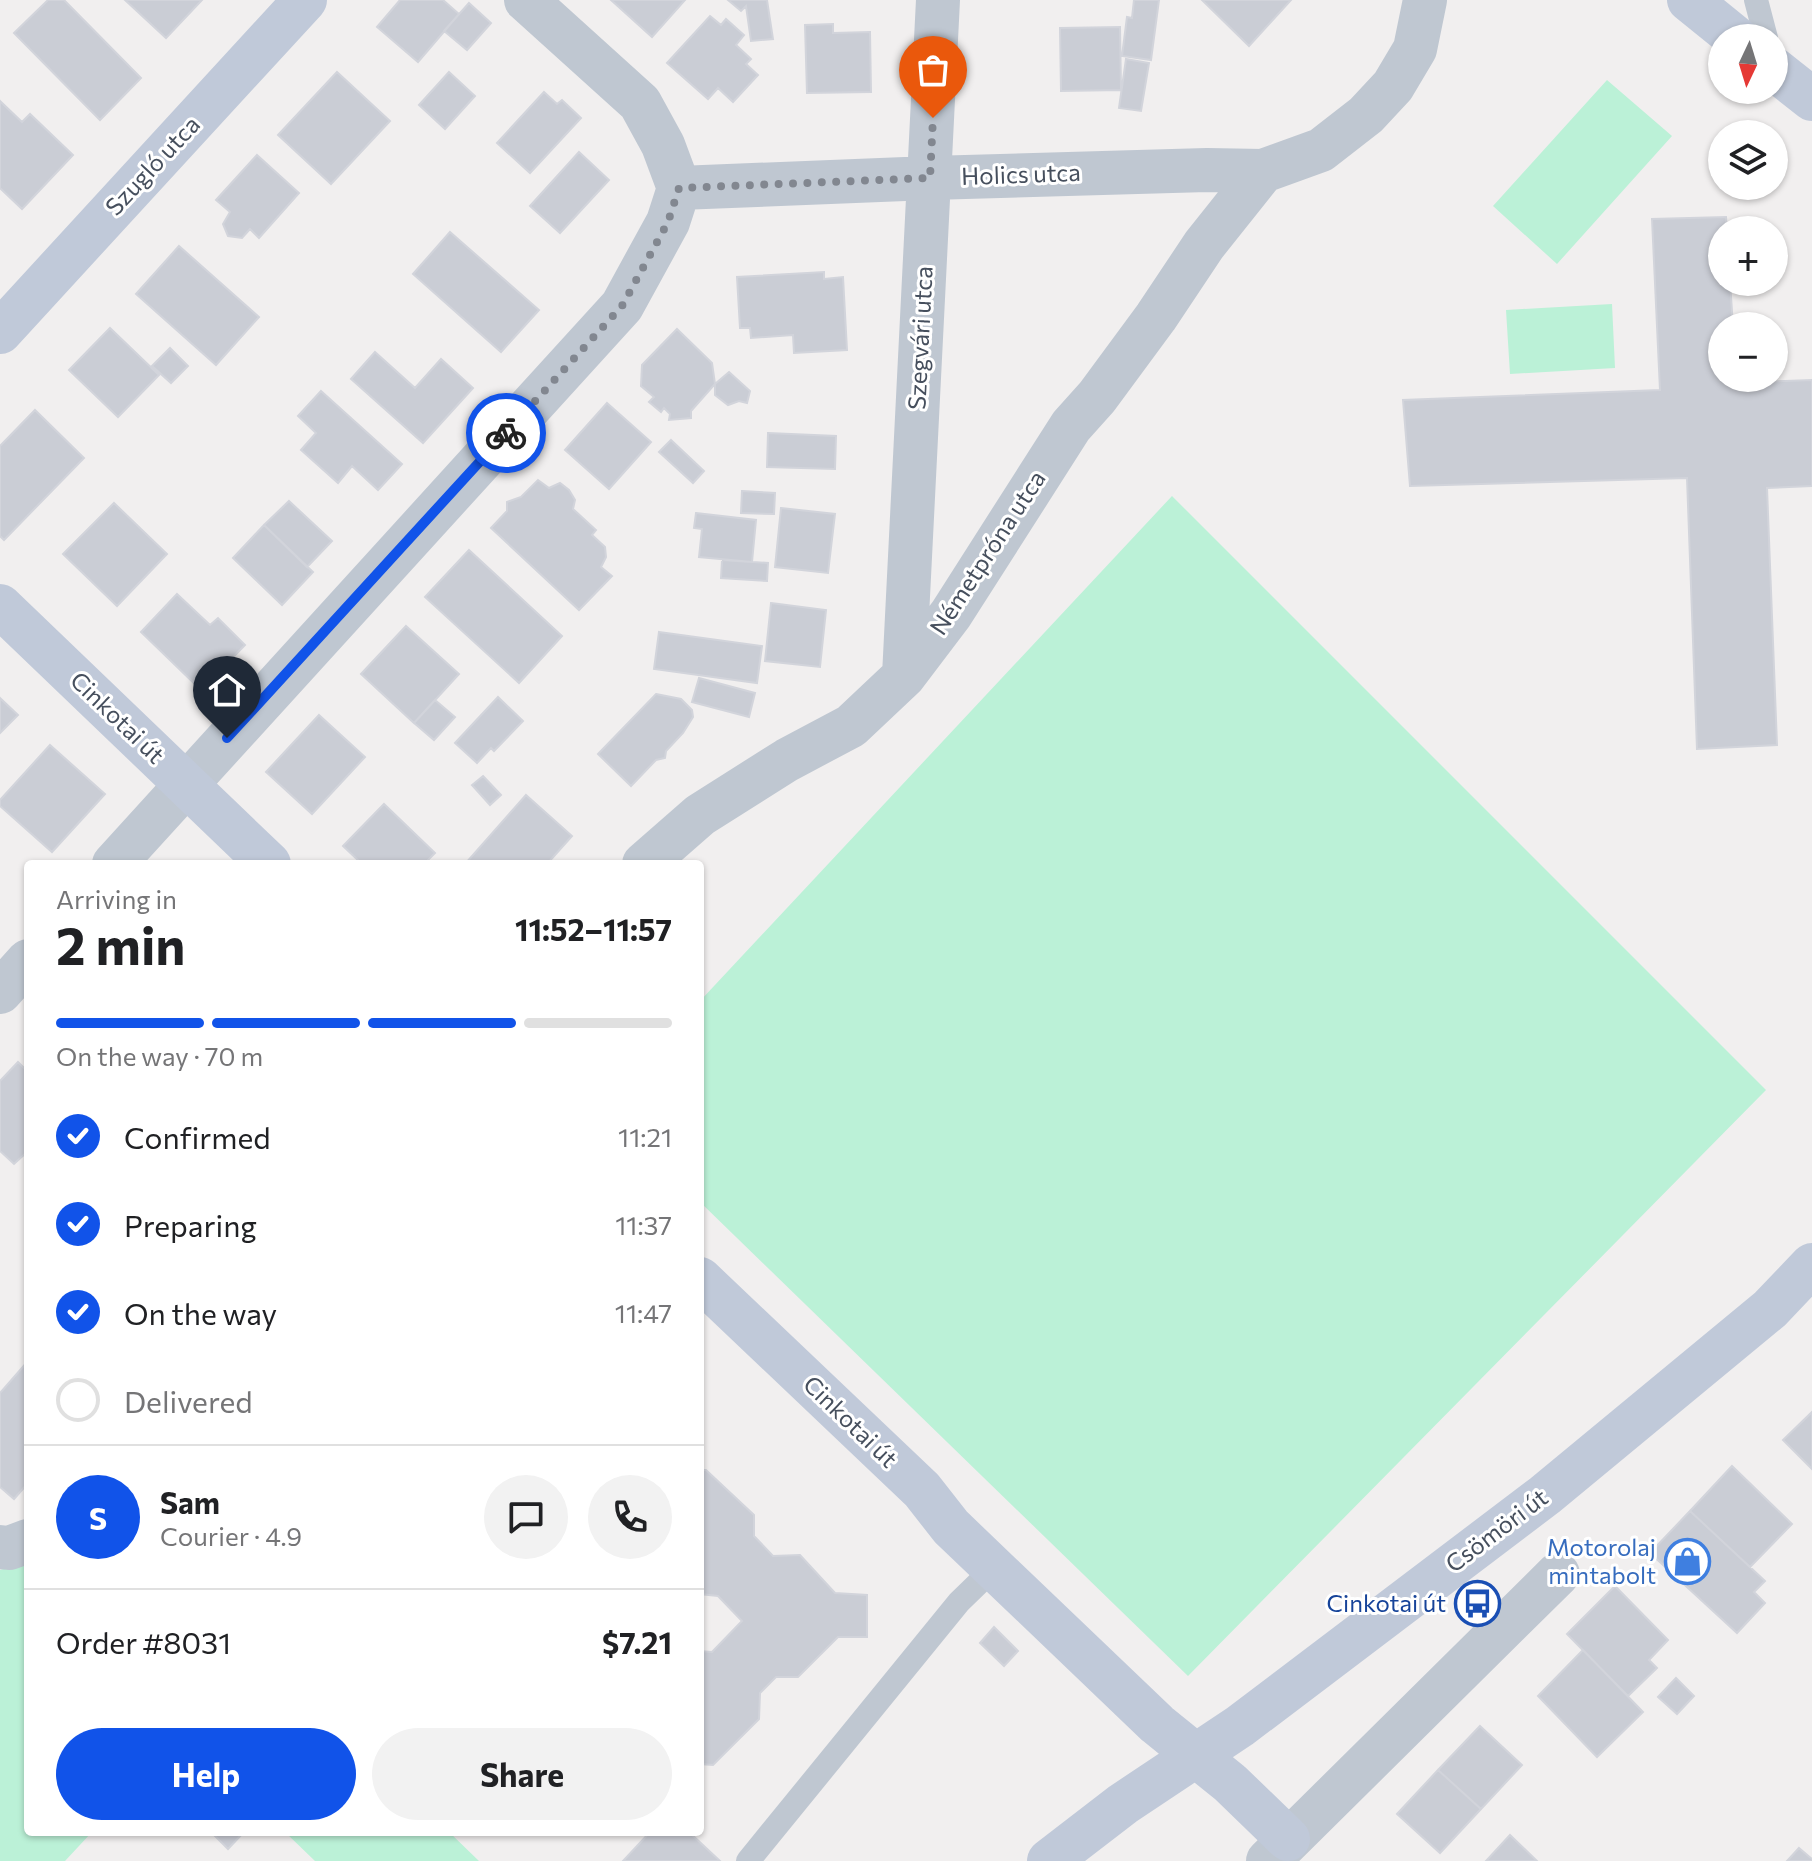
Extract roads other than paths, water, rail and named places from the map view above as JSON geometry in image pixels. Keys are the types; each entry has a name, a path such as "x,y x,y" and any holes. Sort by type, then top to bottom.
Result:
{"street":[{"name":"Szugló utca","path":"0,332 305,0"},
{"path":"118,860 622,306 668,222 679,188 663,145 640,103 526,0"},
{"name":"Szegvári utca","path":"904,676 938,0"},
{"name":"Holics utca","path":"679,188 930,178 1263,171 1321,150 1366,115 1393,86 1415,49 1425,0"},
{"path":"1689,0 1719,24"},
{"path":"1788,80 1812,99"},
{"name":"Németpróna utca","path":"649,860 700,815 787,760 851,726 904,676 951,614 1071,426 1097,397 1204,245 1263,171"},
{"name":"Cinkotai út","path":"0,606 265,860"},
{"path":"0,992 24,965"},
{"name":"Csömöri út","path":"1049,1861 1123,1804 1240,1726 1545,1495 1770,1309 1812,1265"},
{"name":"Cinkotai út","path":"704,1283 922,1490 951,1527 1157,1724 1196,1754 1290,1854"},
{"path":"0,1547 9,1548 24,1542"},
{"path":"1290,1854 1558,1574"}],"lane":[{"path":"1756,0 1762,24"},
{"path":"748,1861 959,1602 994,1568"}],"place":[{"name":"Motorolaj mintabolt","path":"1687,1562"},
{"name":"Cinkotai út","path":"1477,1604"}]}
